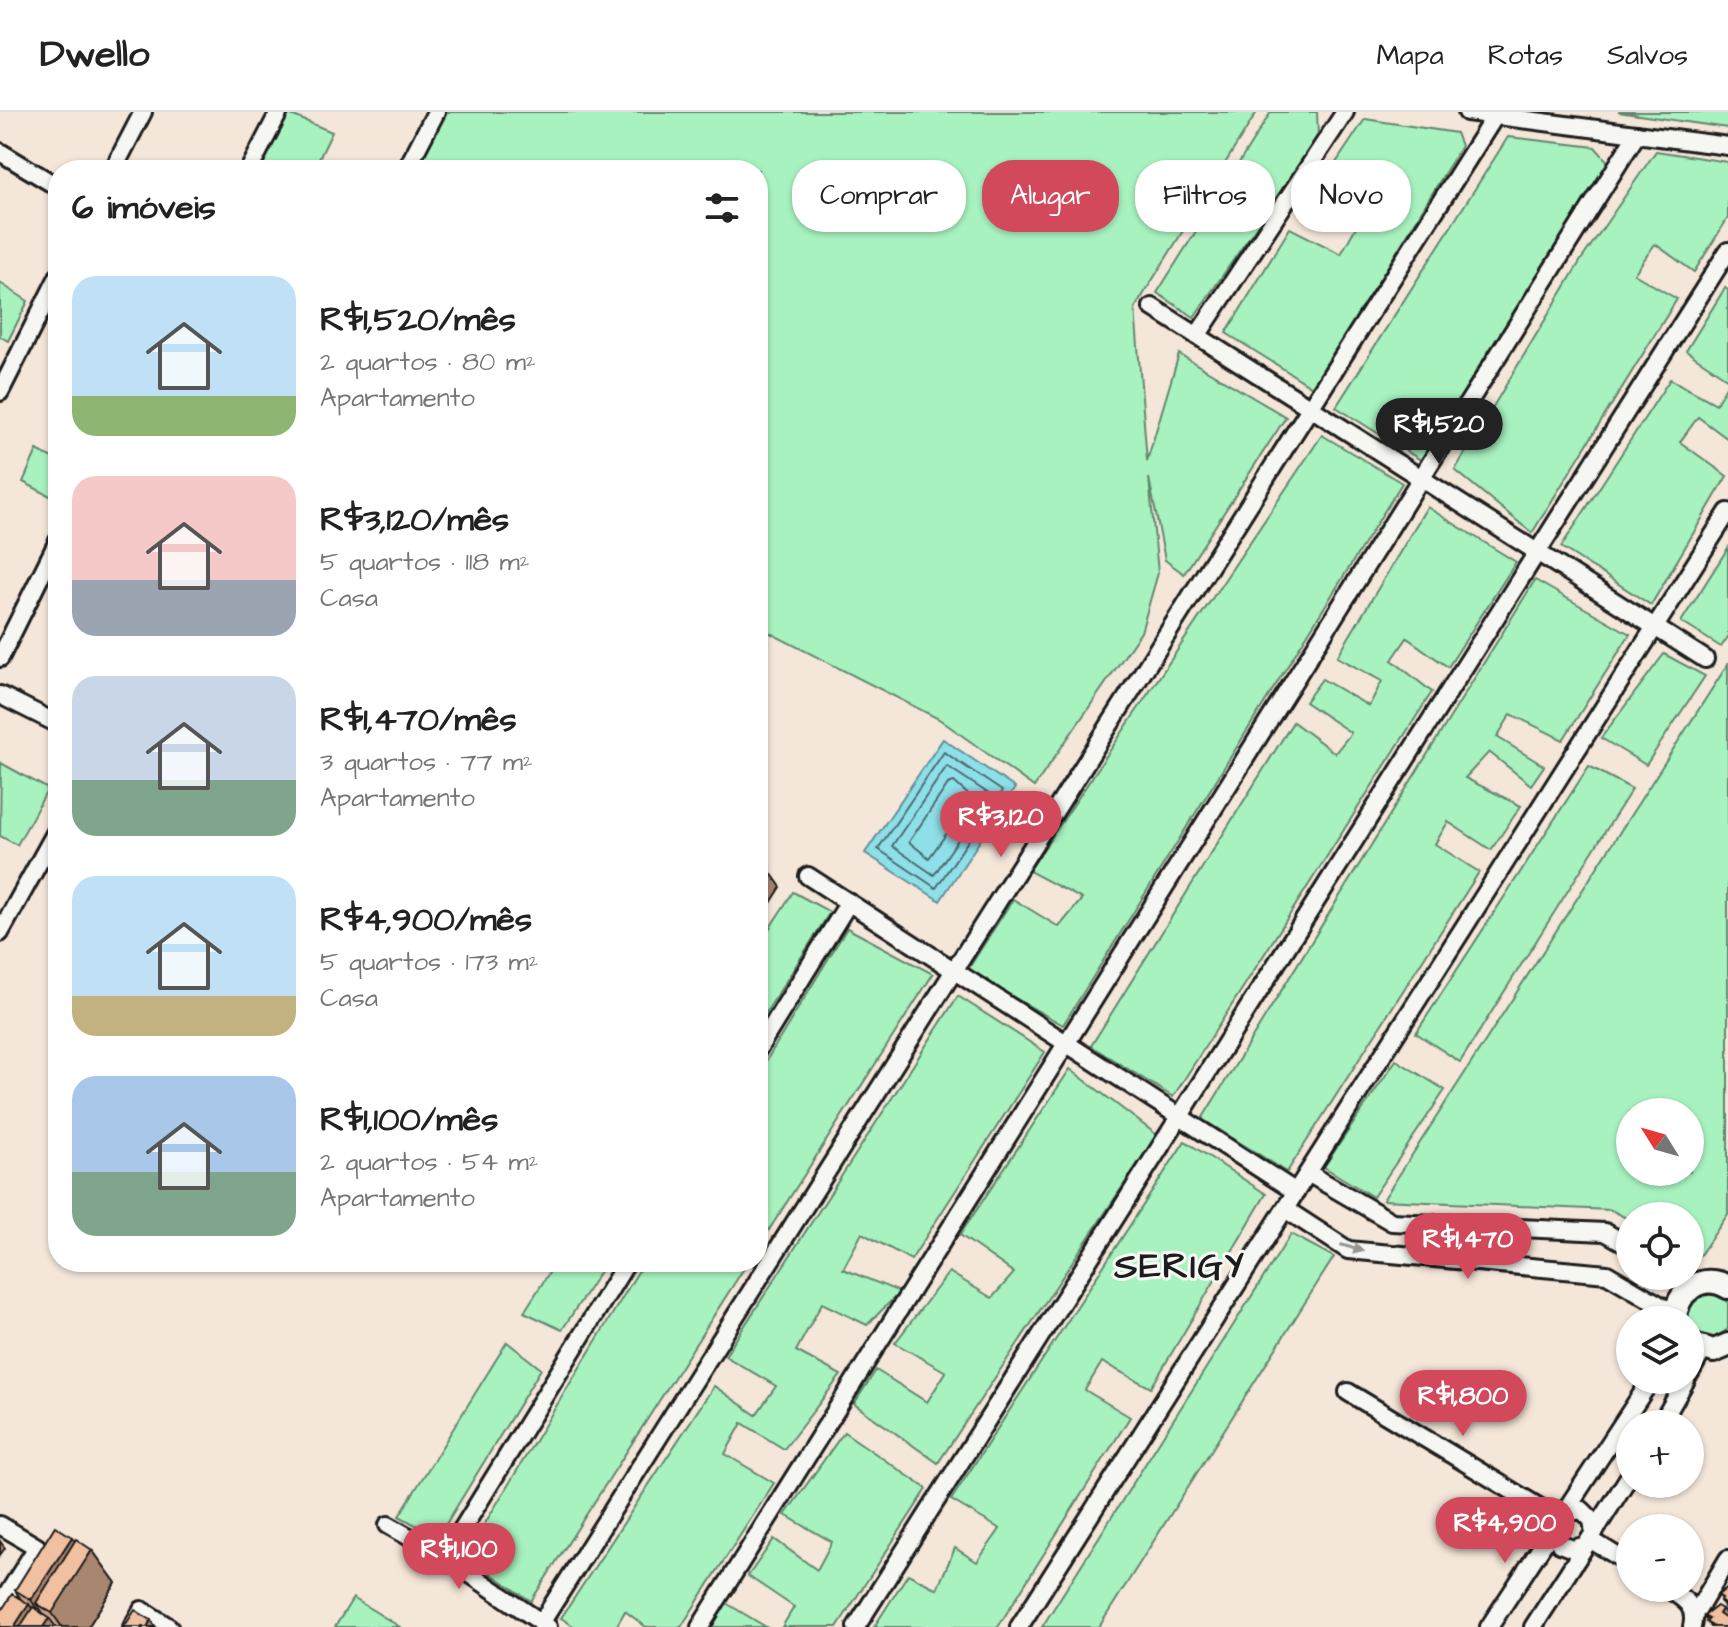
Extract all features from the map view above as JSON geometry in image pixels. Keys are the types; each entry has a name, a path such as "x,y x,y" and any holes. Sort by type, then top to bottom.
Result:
{"street":[{"path":"118,160 143,112"},
{"path":"254,160 279,112"},
{"path":"411,160 436,112"},
{"path":"1197,336 1345,112"},
{"path":"1467,112 1728,146"},
{"path":"768,1268 1495,116"},
{"path":"700,1627 1637,134"},
{"path":"0,152 48,181"},
{"path":"856,1627 1728,251"},
{"path":"0,392 48,297"},
{"path":"1152,307 1705,659"},
{"path":"1019,1627 1728,512"},
{"path":"0,658 48,561"},
{"path":"0,695 48,719"},
{"path":"0,933 48,846"},
{"path":"808,876 1296,1192"},
{"path":"768,1033 849,902"},
{"path":"1308,1173 1392,1222 1605,1232 1616,1238"},
{"path":"1285,1209 1348,1250 1607,1274 1658,1306"},
{"path":"445,1557 621,1272"},
{"path":"388,1525 445,1557 545,1625 766,1272"},
{"path":"1678,1306 1680,1298 1712,1279"},
{"path":"1348,1392 1558,1518 1582,1510 1592,1520 1590,1539"},
{"path":"1489,1627 1642,1394"},
{"path":"1533,1627 1616,1497"},
{"path":"1558,1518 1560,1544 1573,1549 1590,1539"},
{"path":"0,1525 37,1547 0,1606"},
{"path":"1590,1539 1616,1555"},
{"path":"1693,1621 1728,1559"},
{"path":"132,1627 142,1610 169,1627"}],"green space":[{"path":"284,112 332,132 318,160 263,160"},
{"path":"439,112 1257,112 1227,160 1135,160 1135,232 1182,232 1135,308 1147,461 1179,354 1286,417 1184,574 1165,560 1149,478 1158,573 1141,632 1034,787 939,719 768,632 768,160 417,160"},
{"path":"1271,112 1317,112 1318,137 1302,160 1291,160 1291,176 1275,199 1275,160 1241,160"},
{"path":"1618,112 1728,112 1728,128"},
{"path":"1365,119 1456,133 1461,146 1411,228 1411,160 1338,160"},
{"path":"1508,137 1595,147 1610,164 1424,462 1336,407"},
{"path":"1656,151 1728,162 1728,218 1694,272 1655,244 1634,274 1677,299 1532,533 1455,470 1581,260"},
{"path":"1290,228 1291,232 1298,232 1341,254 1353,232 1409,232 1314,388 1226,333"},
{"path":"1195,232 1253,232 1194,317 1157,293"},
{"path":"0,283 28,301 8,341 0,336"},
{"path":"1725,288 1728,290 1728,379 1686,351"},
{"path":"1670,379 1716,404 1728,383 1728,439 1698,417 1680,442 1727,476 1651,605 1561,547"},
{"path":"1322,435 1402,483 1063,1025 967,971 1013,899 1059,927 1082,899 1029,871"},
{"path":"37,450 48,456 48,495 23,482"},
{"path":"1427,507 1516,562 1448,667 1407,638 1392,660 1432,692 1173,1097 1091,1046 1293,722 1335,753 1351,733 1305,702 1322,679 1369,706 1382,681 1337,657"},
{"path":"1728,548 1728,637 1721,647 1681,622"},
{"path":"1535,580 1630,634 1563,740 1511,714 1497,737 1544,766 1531,785 1489,752 1465,778 1521,806 1491,850 1448,822 1435,844 1479,872 1287,1172 1202,1119"},
{"path":"1664,654 1705,676 1646,765 1601,738"},
{"path":"1728,664 1728,1214 1704,1249 1704,1202 1616,1202 1616,1213 1383,1200"},
{"path":"1,763 48,789 17,845 0,836"},
{"path":"1589,766 1632,789 1460,1062 1416,1033"},
{"path":"793,892 830,912 768,1009 768,931"},
{"path":"847,928 933,974 768,1231 768,1058"},
{"path":"958,996 1045,1052 911,1260 862,1233 843,1269 900,1292 867,1325 822,1303 796,1351 841,1375 784,1449 742,1423 725,1454 774,1483 681,1627 646,1627 625,1611 616,1627 575,1627 561,1618 714,1386 756,1415 776,1386 725,1356"},
{"path":"1396,1060 1445,1090 1373,1197 1324,1167"},
{"path":"1070,1069 1157,1135 938,1463 854,1404 876,1370 927,1402 946,1372 895,1343 949,1272 992,1298 1014,1273 960,1235"},
{"path":"1185,1141 1266,1194 1151,1388 1102,1362 1085,1390 1130,1417 998,1627 874,1627 908,1574 937,1589 955,1548 977,1562 1000,1529 951,1500"},
{"path":"1291,1234 1334,1257 1099,1627 1042,1627"},
{"path":"550,1272 600,1272 562,1330 524,1312"},
{"path":"638,1272 742,1272 531,1601 465,1556"},
{"path":"1705,1291 1720,1294 1728,1302 1728,1329 1711,1340 1704,1337 1704,1306 1687,1304"},
{"path":"507,1342 541,1369 438,1537 399,1516"},
{"path":"844,1432 927,1489 837,1627 782,1627 794,1607 748,1576 774,1539 817,1570 832,1542 785,1515"},
{"path":"353,1598 400,1627 335,1627"},
{"path":"726,1603 766,1627 712,1627"}],"water":[{"path":"943,739 1015,788 940,901 865,853"}],"building":[{"path":"55,1526 72,1537 31,1600 15,1590"},
{"path":"76,1539 92,1550 52,1613 36,1603"},
{"path":"1728,1587 1728,1607 1718,1595"},
{"path":"12,1594 29,1604 14,1627 0,1627 0,1613"},
{"path":"1717,1606 1722,1609 1719,1614 1725,1618 1728,1612 1726,1627 1714,1627 1706,1622 1709,1619 1704,1616"},
{"path":"33,1607 49,1618 43,1627 20,1627"},
{"path":"135,1610 151,1620 147,1627 124,1627"}],"district":[{"name":"SERIGY","path":"1180,1266"}]}
